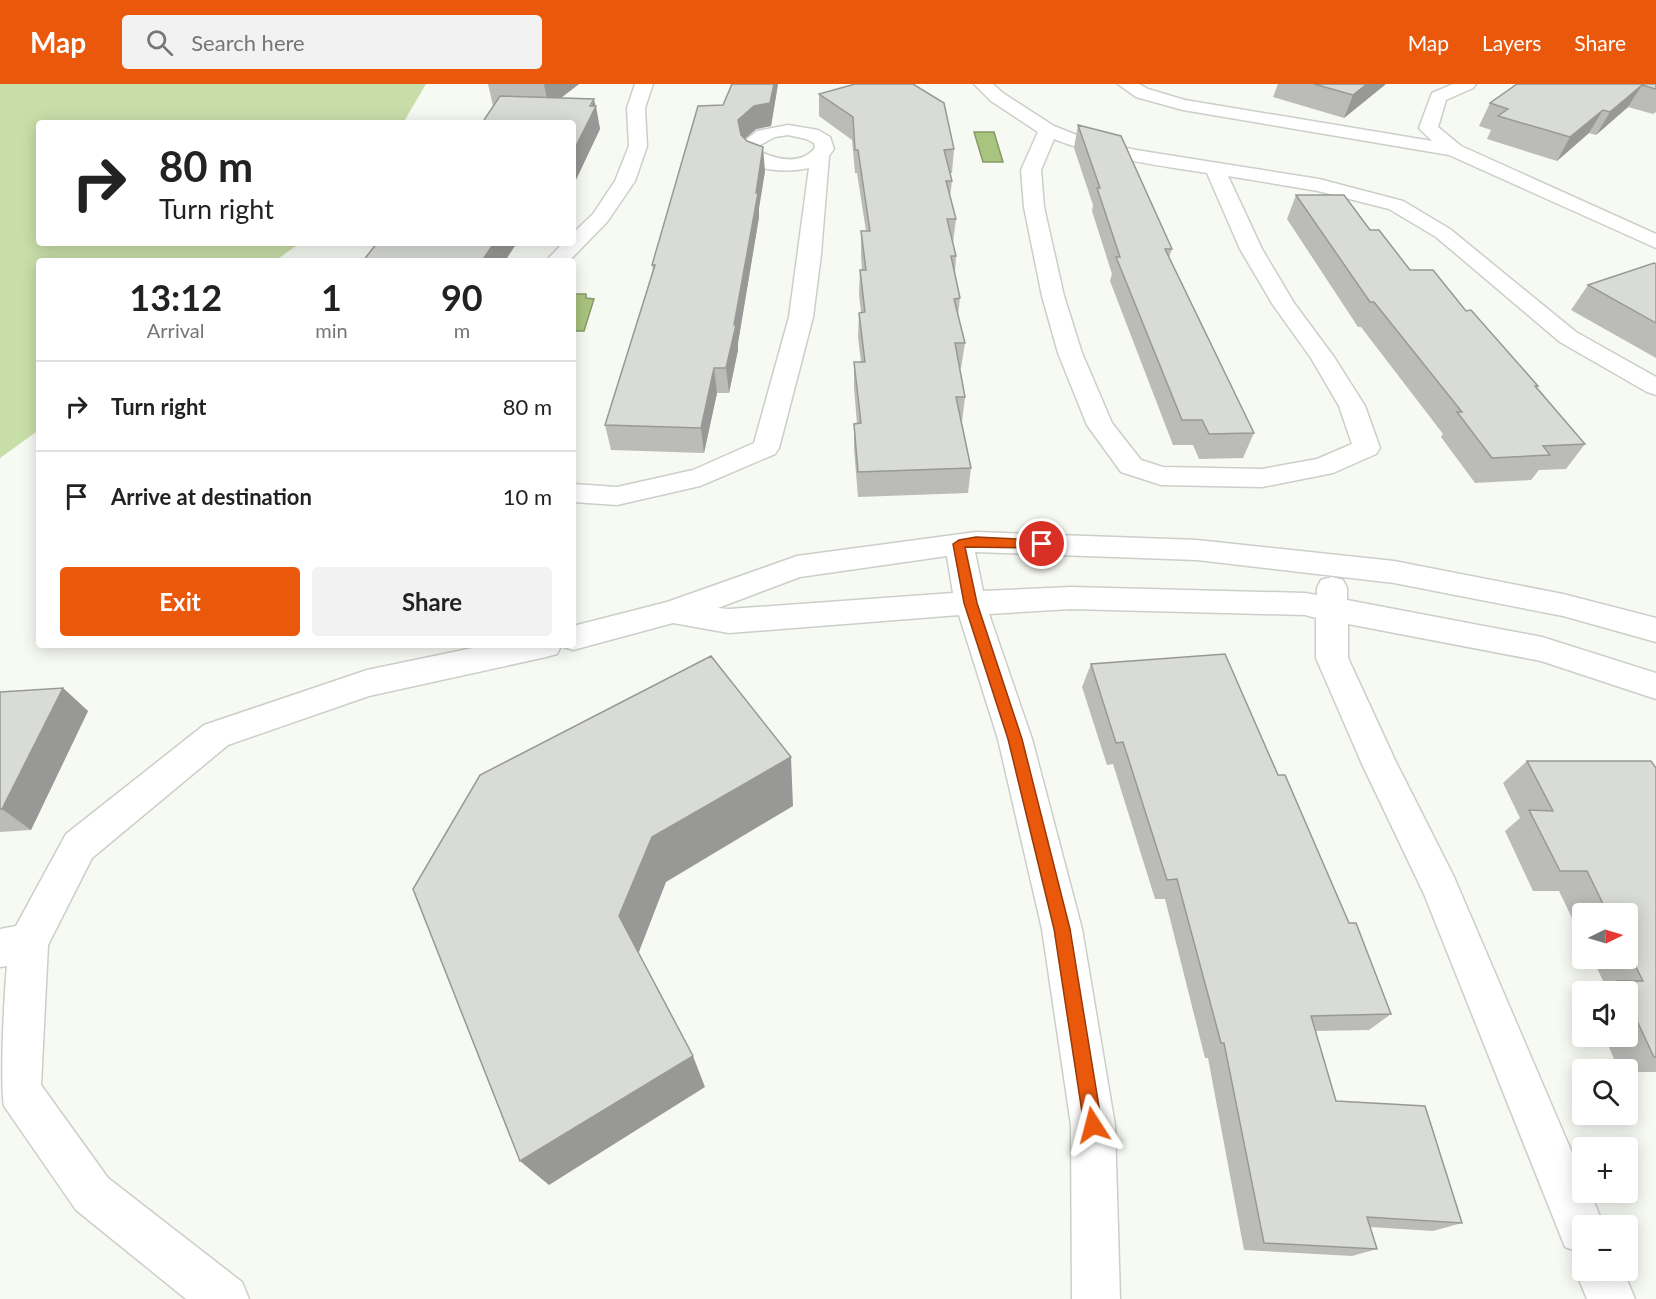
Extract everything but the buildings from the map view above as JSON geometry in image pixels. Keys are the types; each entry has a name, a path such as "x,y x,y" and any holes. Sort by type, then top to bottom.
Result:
{"street":[{"path":"576,243 600,218 625,181 638,146 636,108 644,84"},
{"path":"983,84 997,97 1048,130 1078,141 1136,156 1319,185 1396,206 1443,233 1568,337 1656,387"},
{"path":"1127,84 1142,93 1183,105 1454,150 1656,242"},
{"path":"1454,150 1428,128 1438,97 1467,84"},
{"path":"1048,130 1031,170 1034,207 1053,296 1070,353 1100,424 1131,466 1161,476 1262,478 1323,467 1367,448 1352,406 1322,357 1284,305 1251,249 1215,170"},
{"path":"576,493 617,496 700,477 766,448 801,317 820,157 826,148 820,138 801,131 765,134 751,143 752,154 759,160 801,172 816,190"},
{"path":"781,165 806,163 820,157"},
{"path":"561,258 573,246"},
{"path":"576,637 672,612 797,567 976,542 1197,550 1394,572 1563,605 1656,630"},
{"path":"959,544 970,603 1015,739 1062,929 1093,1125 1096,1299"},
{"path":"1331,565 1332,658 1379,764 1441,889 1576,1215"},
{"path":"672,612 729,621 1071,598 1305,604 1542,649 1656,686"},
{"path":"225,1299 92,1194 19,1091 14,946 79,846 216,735 367,684 532,648"},
{"path":"1604,1281 1611,1299"}],"shaded area":[{"path":"0,84 426,84 405,120 36,120 36,246 296,246 279,258 36,258 36,432 0,458"},
{"path":"974,132 994,132 1003,162 983,162"},
{"path":"576,294 586,294 586,298 594,299 584,331 576,331"}],"route":[{"path":"1042,544 976,542 959,544 970,603 1015,739 1062,929 1093,1125"}]}
